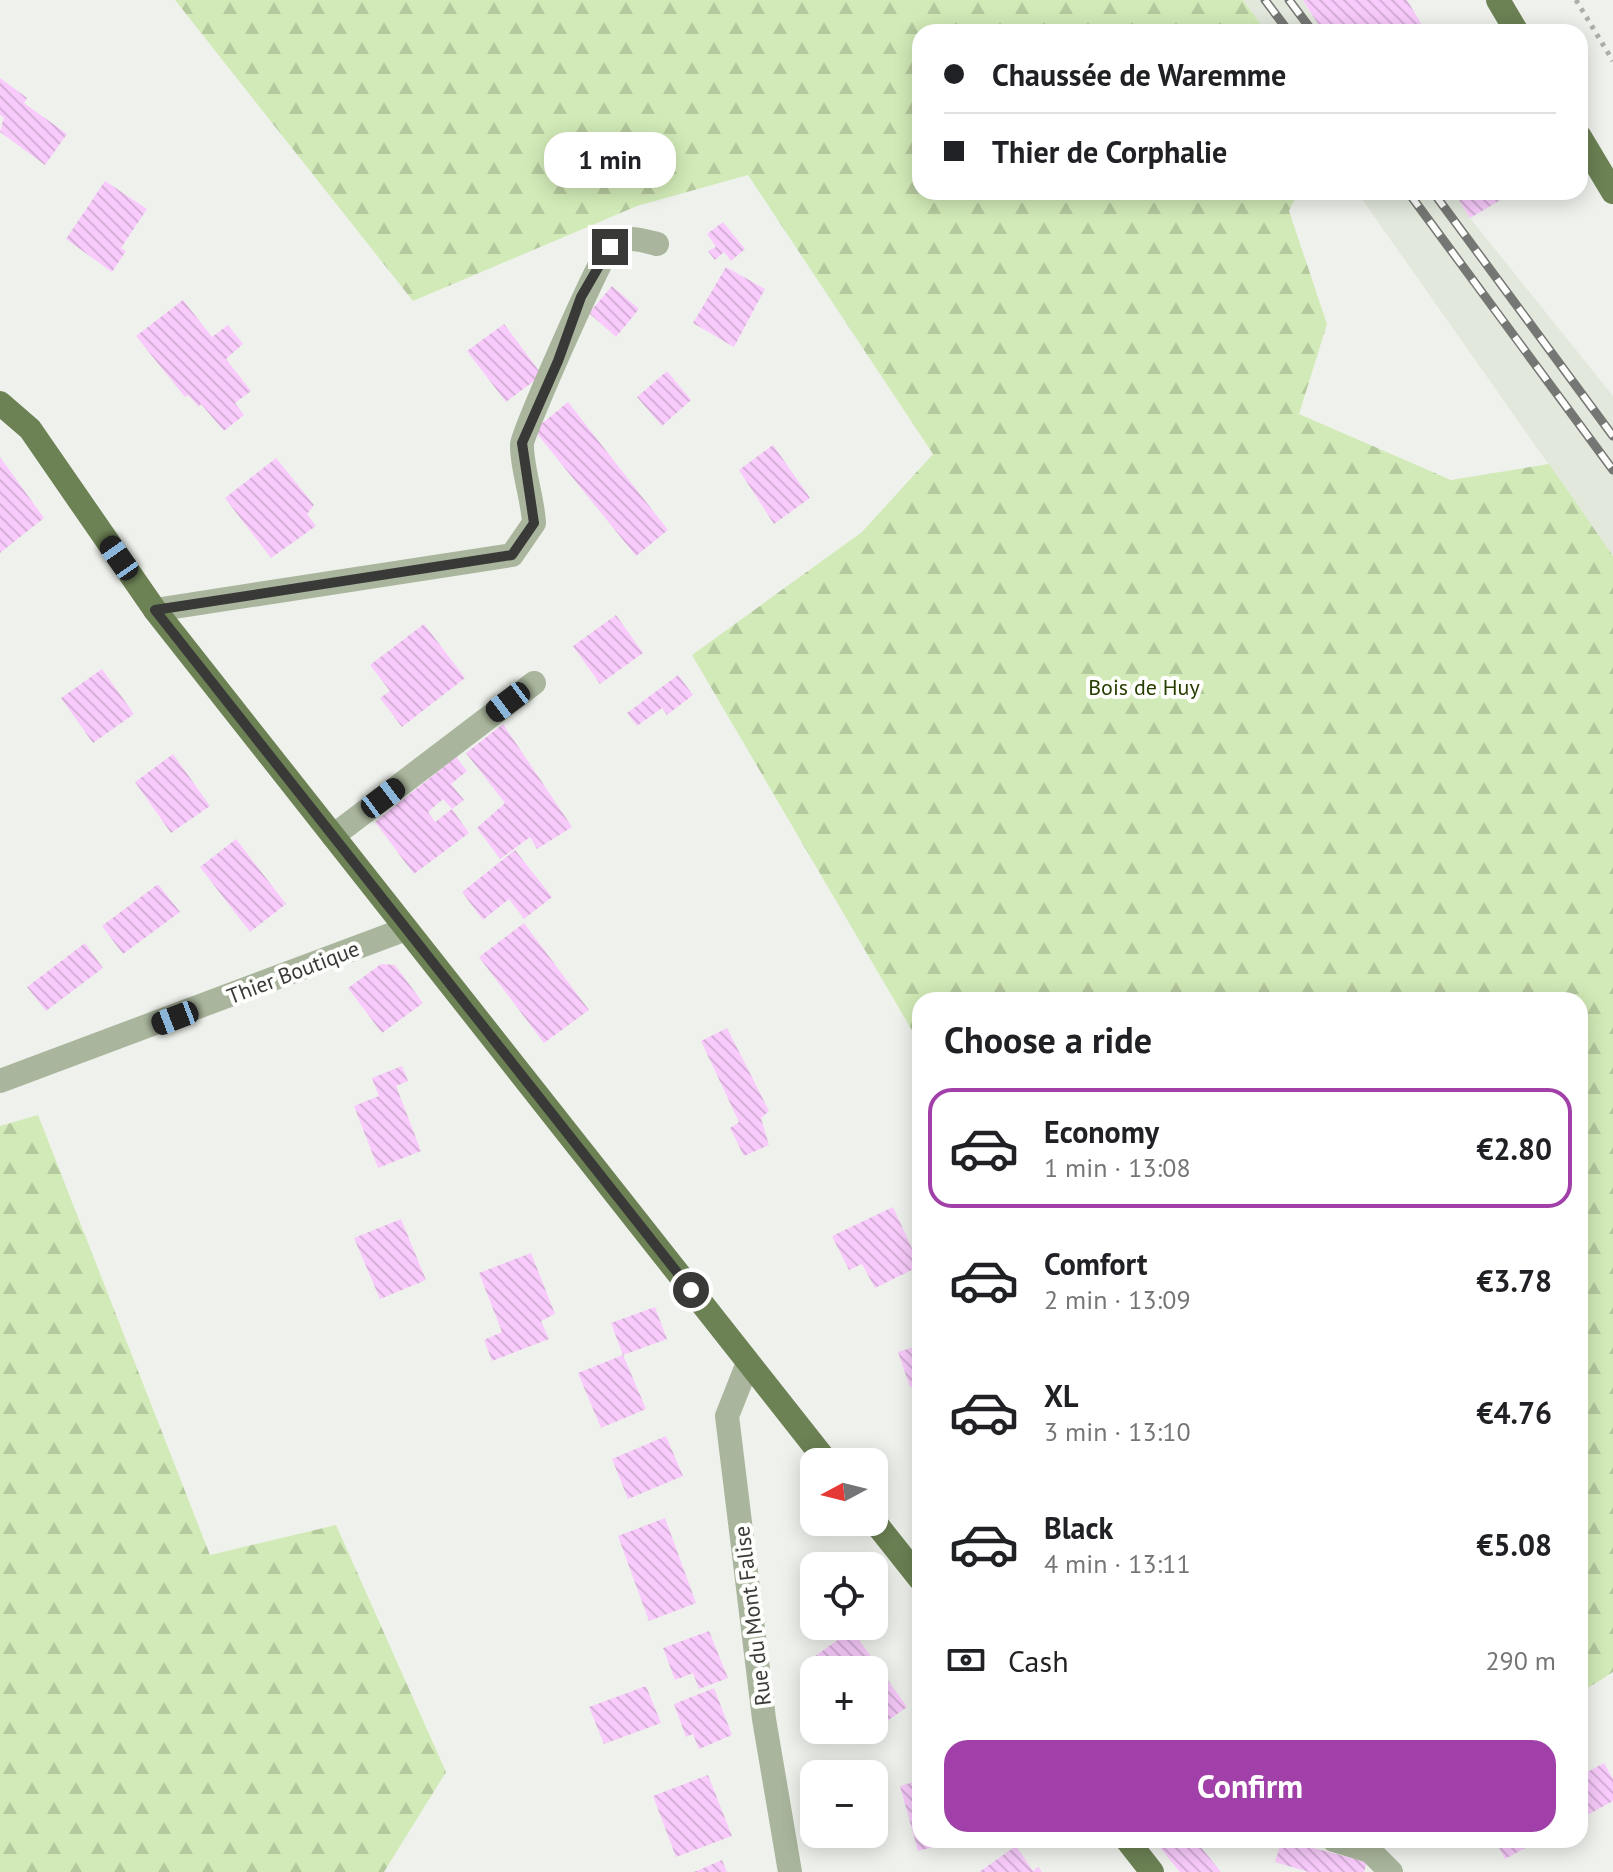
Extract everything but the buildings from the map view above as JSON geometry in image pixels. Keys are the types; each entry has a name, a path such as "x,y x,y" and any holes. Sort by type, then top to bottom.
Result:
{"main road":[{"path":"1498,0 1512,24"},
{"path":"1588,150 1613,192"},
{"path":"0,403 30,429 155,610 816,1448"},
{"path":"886,1536 912,1569"},
{"path":"1133,1848 1152,1872"}],"street":[{"path":"155,610 512,555 534,523 522,443 558,361 581,297 610,247 632,237 657,244"},
{"path":"333,836 534,683"},
{"name":"Thier Boutique","path":"0,1081 406,929"},
{"name":"Rue du Mont Falise","path":"748,1363 727,1416 764,1719 790,1872"},
{"path":"1360,1848 1370,1851 1391,1872"}],"path":[{"path":"1576,0 1613,61"}],"shaded area":[{"path":"1243,0 1303,0 1318,24 1260,24"},
{"path":"1363,200 1459,200 1470,218 1613,396 1613,556"}],"green space":[{"name":"Bois de Huy","path":"175,0 1243,0 1260,24 912,24 912,200 1294,200 1289,211 1327,324 1299,414 1451,480 1549,464 1613,556 1613,1672 1588,1688 1588,992 912,992 912,1030 692,655 862,532 933,454 748,175 637,206 413,301"},
{"path":"38,1115 210,1555 336,1525 446,1772 384,1872 0,1872 0,1126"}],"railway":[{"path":"1265,0 1283,24"},
{"path":"1289,0 1307,24"},
{"path":"1414,200 1613,470"},
{"path":"1439,200 1613,436"}],"route":[{"path":"610,247 581,297 558,361 522,443 533,495 534,523 512,555 155,610 691,1290"}]}
